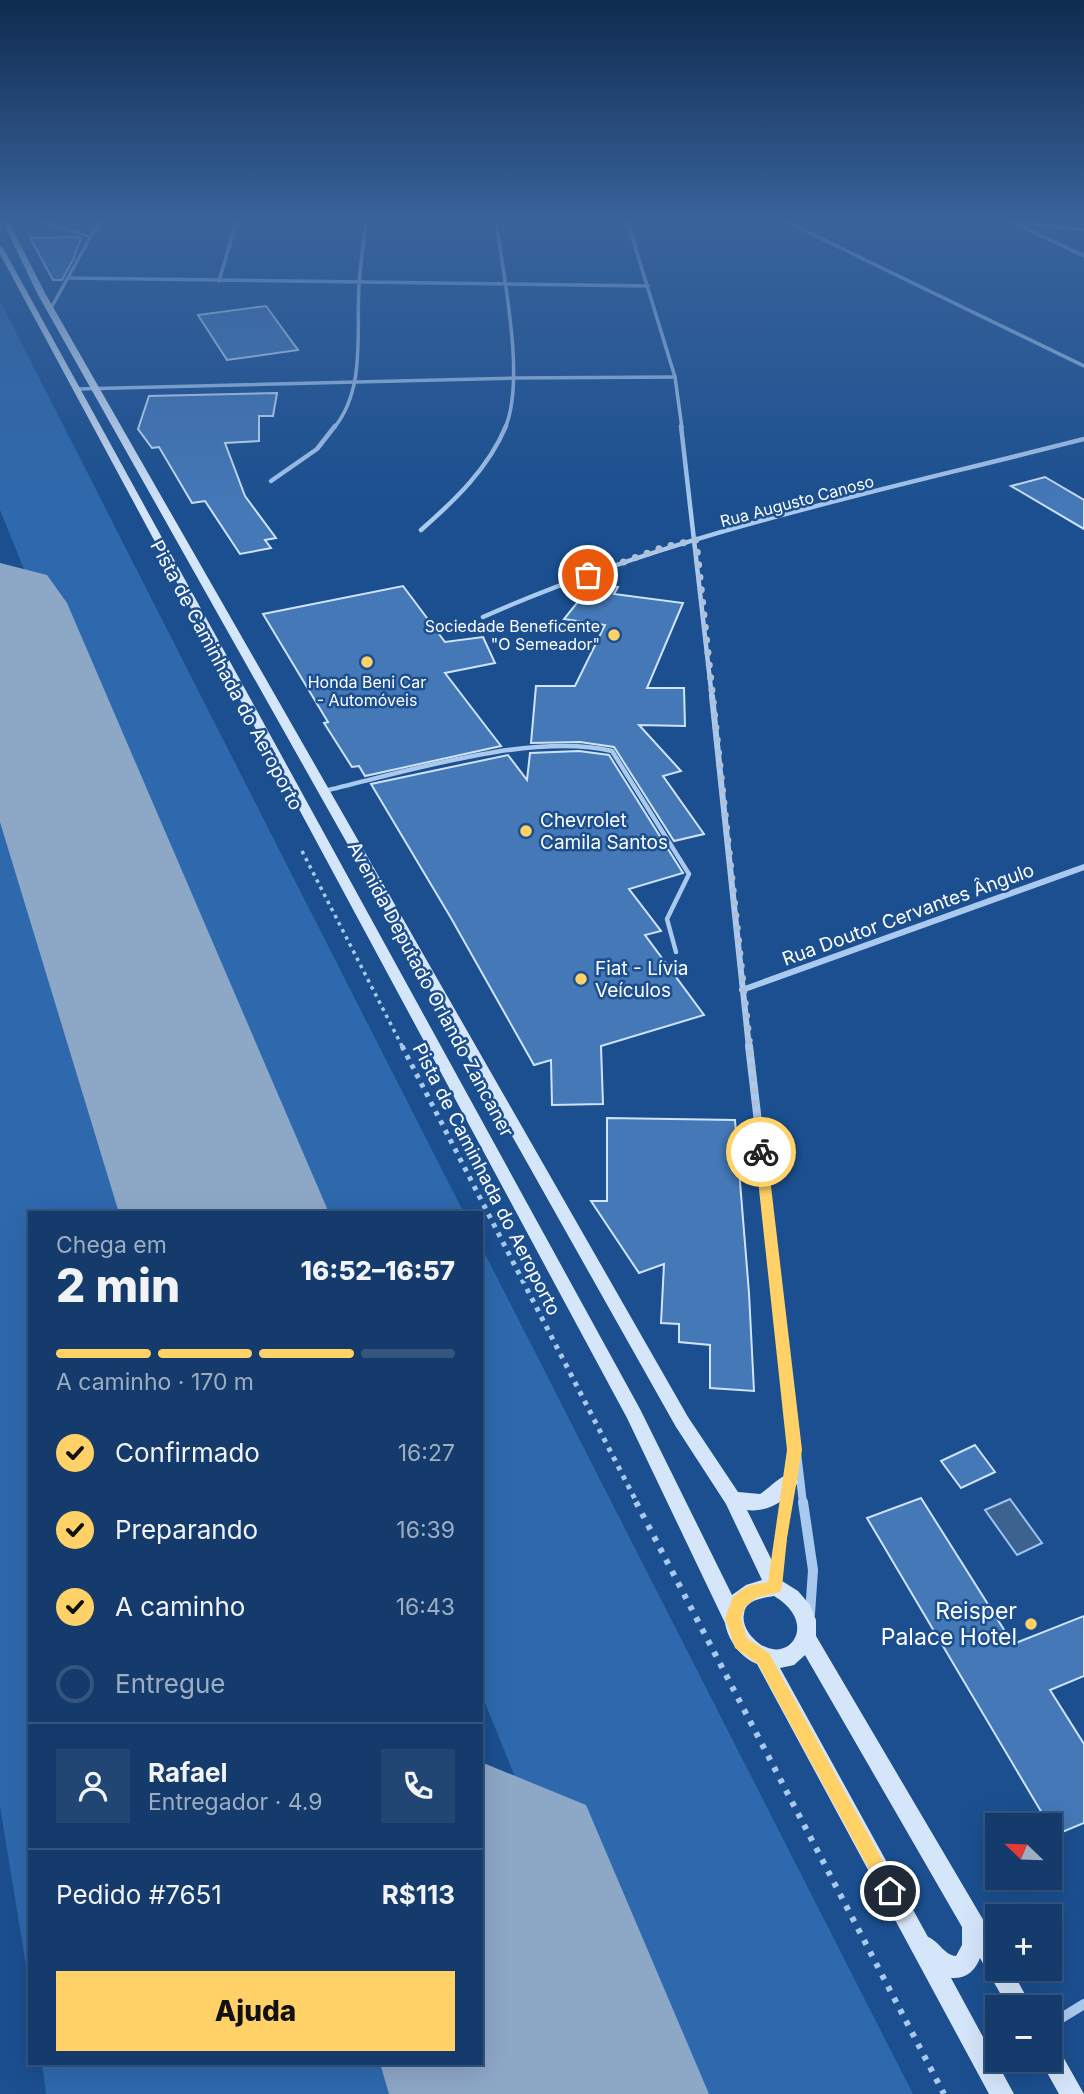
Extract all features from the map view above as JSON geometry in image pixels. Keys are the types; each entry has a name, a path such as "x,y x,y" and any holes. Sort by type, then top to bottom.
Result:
{"main road":[{"name":"Avenida Deputado Orlando Zancaner","path":"38,318 634,1414 733,1618 741,1643 764,1658 915,1936 985,2050"},
{"name":"Avenida Deputado Orlando Zancaner","path":"56,318 682,1422 732,1498 775,1587 797,1601 808,1633 985,1945"},
{"path":"69,374 75,379 83,380 88,377 86,370"},
{"path":"88,407 95,404 106,405"},
{"path":"732,1498 749,1504 767,1502 789,1482"},
{"path":"733,1618 738,1602 752,1591 775,1587"},
{"path":"764,1658 782,1659 797,1652 808,1633"},
{"path":"915,1936 943,1964 961,1966 970,1960 974,1951 974,1936 968,1916"},
{"name":"Avenida Deputado Orlando Zancaner","path":"996,2072 1002,2094"},
{"path":"1059,2072 1072,2094"}],"street":[{"path":"271,481 317,449 344,416 356,382 358,318"},
{"path":"421,530 452,503 495,452 512,412 515,377 507,318"},
{"path":"658,318 676,377 696,540 742,990 795,1450 813,1570 808,1633"},
{"path":"984,318 1084,366"},
{"path":"78,389 515,377 676,377"},
{"name":"Rua Augusto Canoso","path":"482,617 664,547 1084,439"},
{"name":"Rua Doutor Cervantes Ângulo","path":"742,990 1084,867"},
{"path":"775,1587 795,1450"},
{"path":"1062,2018 1084,2004"}],"lane":[{"path":"324,791 509,750 593,746 608,749 612,751 689,874 665,917 667,933 676,952"}],"path":[{"name":"Pista de Caminhada do Aeroporto","path":"297,840 944,2094"}],"shaded area":[{"path":"0,318 9,318 463,1211 285,1211 0,510"},
{"path":"0,709 166,1211 28,1211 28,1978 0,1806"},
{"path":"483,1250 913,2094 644,2094 483,1698"},
{"path":"1010,1499 1042,1543 1017,1555 985,1510"},
{"path":"42,2065 449,2065 459,2094 46,2094"}],"building":[{"path":"200,318 275,318 298,350 227,360"},
{"path":"277,393 273,416 259,416 259,441 225,443 245,496 276,538 265,540 271,548 240,554 205,501 192,503 159,447 152,448 138,429 149,396"},
{"path":"1045,477 1084,500 1084,529 1011,486"},
{"path":"593,583 618,587 614,594 683,603 647,688 684,688 685,726 639,725 681,771 663,776 704,834 674,841 614,747 580,742 531,743 536,686 575,686 605,625 564,619"},
{"path":"403,586 445,642 483,637 495,663 445,673 501,746 365,776 359,766 352,767 324,723 328,722 263,614"},
{"path":"579,751 609,755 683,873 629,889 661,931 645,935 704,1015 601,1046 603,1104 552,1105 551,1060 534,1065 371,784 508,755 527,780 530,753"},
{"path":"607,1118 735,1120 754,1391 710,1388 710,1345 679,1342 679,1324 661,1323 664,1264 639,1273 591,1201 607,1201"},
{"path":"975,1445 995,1472 961,1488 941,1461"},
{"path":"921,1498 1013,1644 1084,1616 1084,1676 1050,1690 1084,1744 1084,1823 1062,1832 1062,1813 1042,1813 867,1518"}],"runway":[{"path":"0,603 223,1211"},
{"path":"483,1915 549,2094"}],"way so far":[{"path":"588,575 664,547 696,540 761,1152"}],"place":[{"name":"Sociedade Beneficente \"O Semeador\"","path":"614,635"},
{"name":"Honda Beni Car - Automóveis","path":"367,662"},
{"name":"Chevrolet Camila Santos","path":"526,831"},
{"name":"Fiat - Lívia Veículos","path":"581,979"},
{"name":"Reisper Palace Hotel","path":"1031,1624"}],"route":[{"path":"761,1152 795,1450 780,1538 775,1587 752,1591 738,1602 733,1618 741,1643 764,1658 890,1891"}]}
